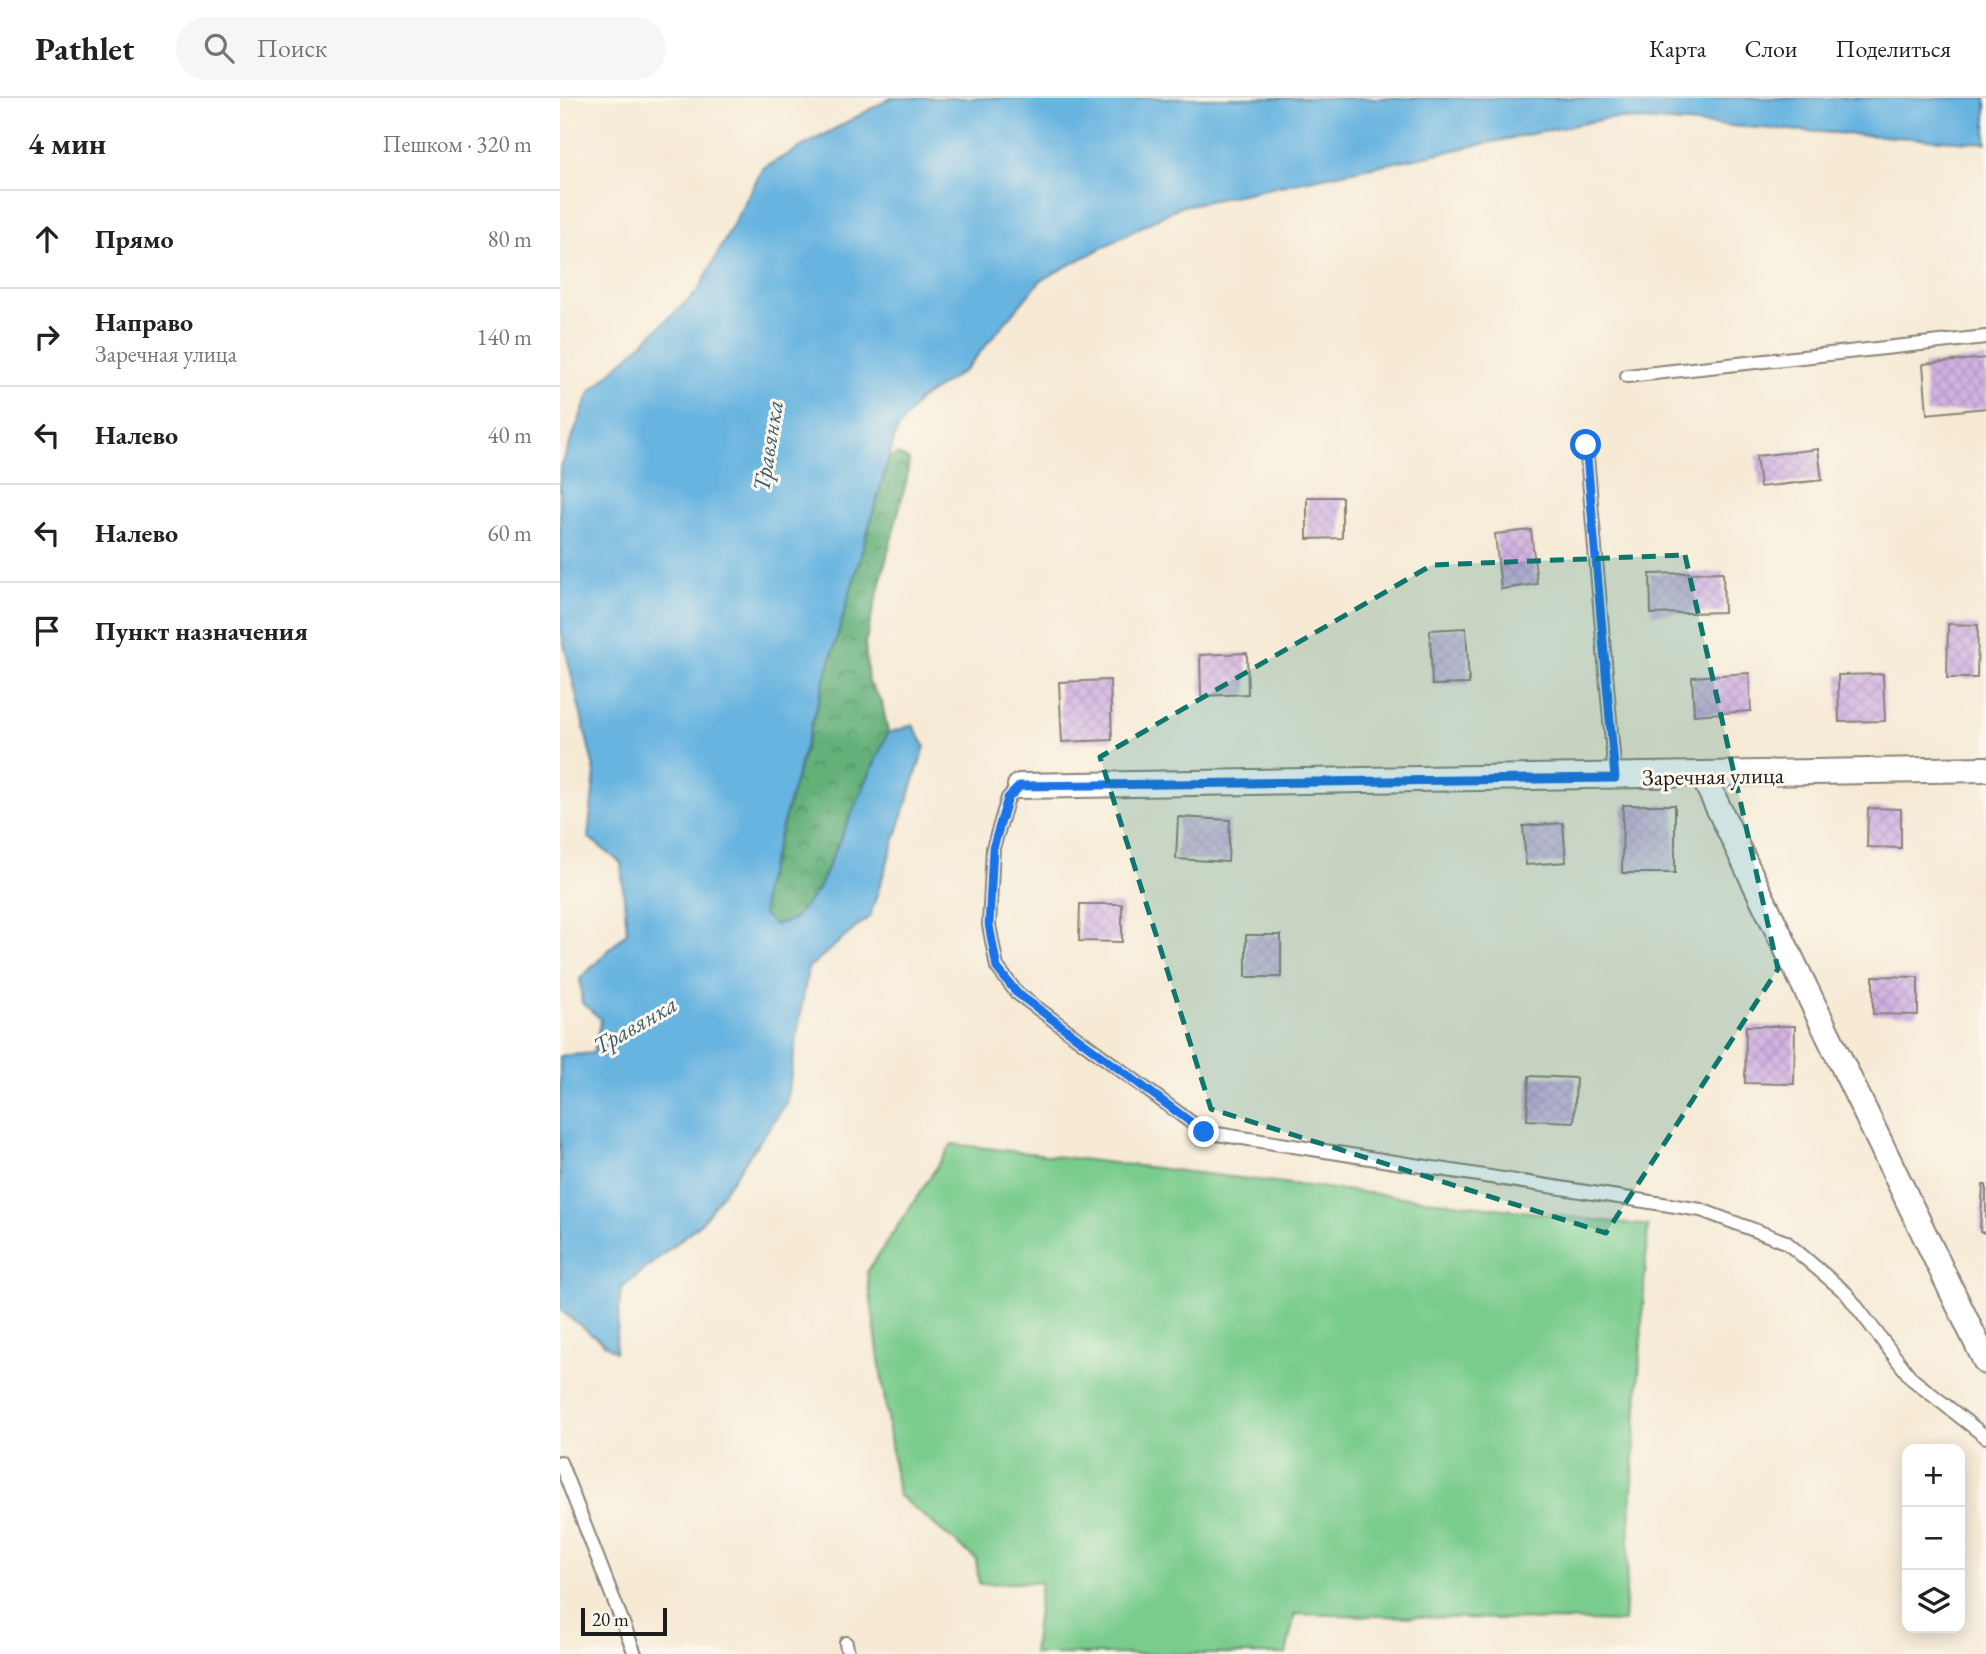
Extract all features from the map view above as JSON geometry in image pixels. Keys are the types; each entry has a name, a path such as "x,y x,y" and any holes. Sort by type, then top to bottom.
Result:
{"street":[{"name":"Заречная улица","path":"1020,786 1615,778 1986,769"},
{"path":"1703,776 1986,1362"}],"lane":[{"path":"1627,376 1986,337"},
{"path":"1586,445 1615,778"},
{"path":"1020,786 1008,798 993,848 989,925 997,968 1017,993 1204,1132 1701,1210 1786,1242 1846,1293 1912,1379 1986,1437"},
{"path":"560,1462 635,1654"}],"highlighted area":[{"path":"1685,555 1778,969 1606,1233 1211,1109 1100,757 1432,565"}],"green space":[{"path":"897,454 909,460 907,478 865,643 868,681 882,702 888,733 817,891 794,919 775,925 763,915 763,892 889,459"},
{"path":"952,1144 1648,1226 1624,1622 1295,1614 1286,1654 1033,1654 1041,1582 979,1584 976,1559 898,1495 867,1272"}],"water":[{"name":"Травянка","path":"891,98 1986,98 1986,143 1609,118 1179,207 1041,280 965,370 919,400 897,430 763,892 763,915 775,925 794,919 817,891 888,733 913,725 925,746 870,916 808,968 786,1104 702,1222 621,1289 615,1352 560,1310 560,1056 593,1053 601,1019 582,1003 580,979 627,932 621,863 588,837 595,773 560,627 560,469 590,392 698,291 763,168"}],"building":[{"path":"1986,358 1986,408 1927,414 1923,364"},
{"path":"1818,449 1822,480 1760,487 1756,456"},
{"path":"1307,497 1342,497 1342,538 1307,539"},
{"path":"1531,530 1537,584 1501,589 1495,534"},
{"path":"1723,572 1724,612 1651,614 1650,574"},
{"path":"1948,624 1978,625 1977,678 1947,678"},
{"path":"1466,628 1469,684 1432,685 1430,630"},
{"path":"1247,653 1248,694 1201,696 1200,655"},
{"path":"1749,673 1751,711 1694,715 1692,677"},
{"path":"1883,674 1885,721 1839,722 1838,675"},
{"path":"1110,680 1112,740 1062,742 1059,682"},
{"path":"1623,805 1675,805 1675,873 1622,873"},
{"path":"1868,808 1901,809 1901,848 1867,847"},
{"path":"1178,817 1230,820 1228,862 1176,859"},
{"path":"1563,823 1566,862 1526,865 1523,826"},
{"path":"1080,904 1122,904 1122,942 1079,941"},
{"path":"1246,935 1281,935 1281,977 1246,977"},
{"path":"1873,976 1918,977 1918,1015 1873,1014"},
{"path":"1746,1026 1795,1026 1794,1084 1745,1083"},
{"path":"1529,1076 1576,1078 1574,1122 1527,1120"},
{"path":"1983,1185 1986,1185 1986,1233 1980,1232"}],"route":[{"path":"1204,1132 1017,993 997,968 989,925 993,848 1008,798 1020,786 1615,778 1586,445"}]}
